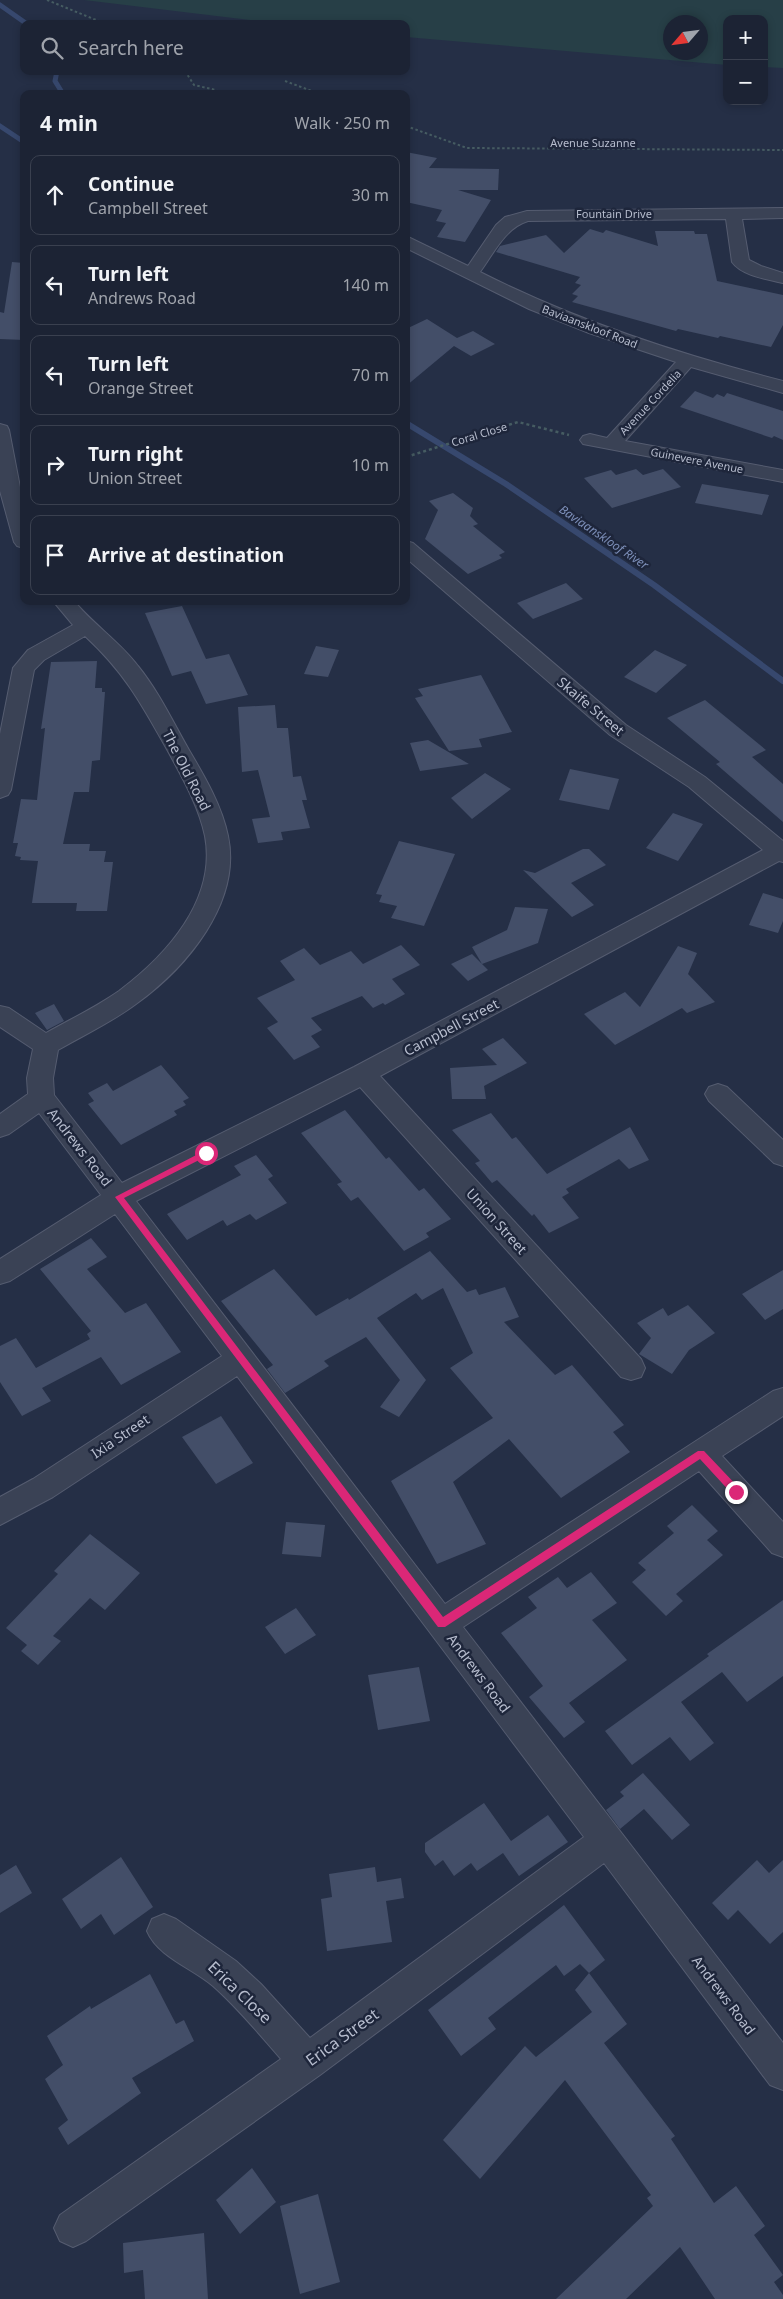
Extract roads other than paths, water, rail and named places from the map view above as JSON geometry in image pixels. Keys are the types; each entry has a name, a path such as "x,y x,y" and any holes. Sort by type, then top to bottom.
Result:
{"street":[{"name":"Fountain Drive","path":"471,273 502,229 511,221 527,216 733,212 783,213"},
{"path":"733,212 741,262 755,270 783,278"},
{"name":"Baviaanskloof Road","path":"410,243 543,308 601,331 688,360 783,387"},
{"name":"Avenue Cordelia","path":"612,444 688,360"},
{"path":"0,430 5,497 20,533"},
{"path":"590,440 612,444"},
{"name":"Guinevere Avenue","path":"612,444 783,476"},
{"name":"Skaife Street","path":"410,550 618,730 696,782 781,853"},
{"name":"The Old Road","path":"46,1045 127,998 185,944 201,918 218,876 218,846 208,809 190,770 150,700 122,660 86,627 66,605"},
{"path":"0,790 24,668 36,655 86,627"},
{"name":"Campbell Street","path":"0,1273 119,1197 363,1074 781,853"},
{"path":"0,1015 46,1045"},
{"name":"Andrews Road","path":"46,1045 39,1079 39,1090 42,1098 783,2072"},
{"name":"Union Street","path":"363,1074 631,1368"},
{"path":"718,1094 783,1156"},
{"path":"0,1127 42,1098"},
{"name":"Ixia Street","path":"0,1512 43,1488 240,1359"},
{"path":"442,1623 783,1400"},
{"path":"701,1454 783,1542"},
{"name":"Erica Street","path":"73,2228 307,2062 607,1840"},
{"name":"Erica Close","path":"164,1931 211,1962 249,1996 307,2062"}],"waterway":[{"name":"Baviaanskloof River","path":"0,5 21,20"},
{"name":"Baviaanskloof River","path":"56,75 55,81 61,90"},
{"name":"Baviaanskloof River","path":"0,126 20,139"},
{"name":"Baviaanskloof River","path":"410,425 506,484 654,585 783,681"}]}
